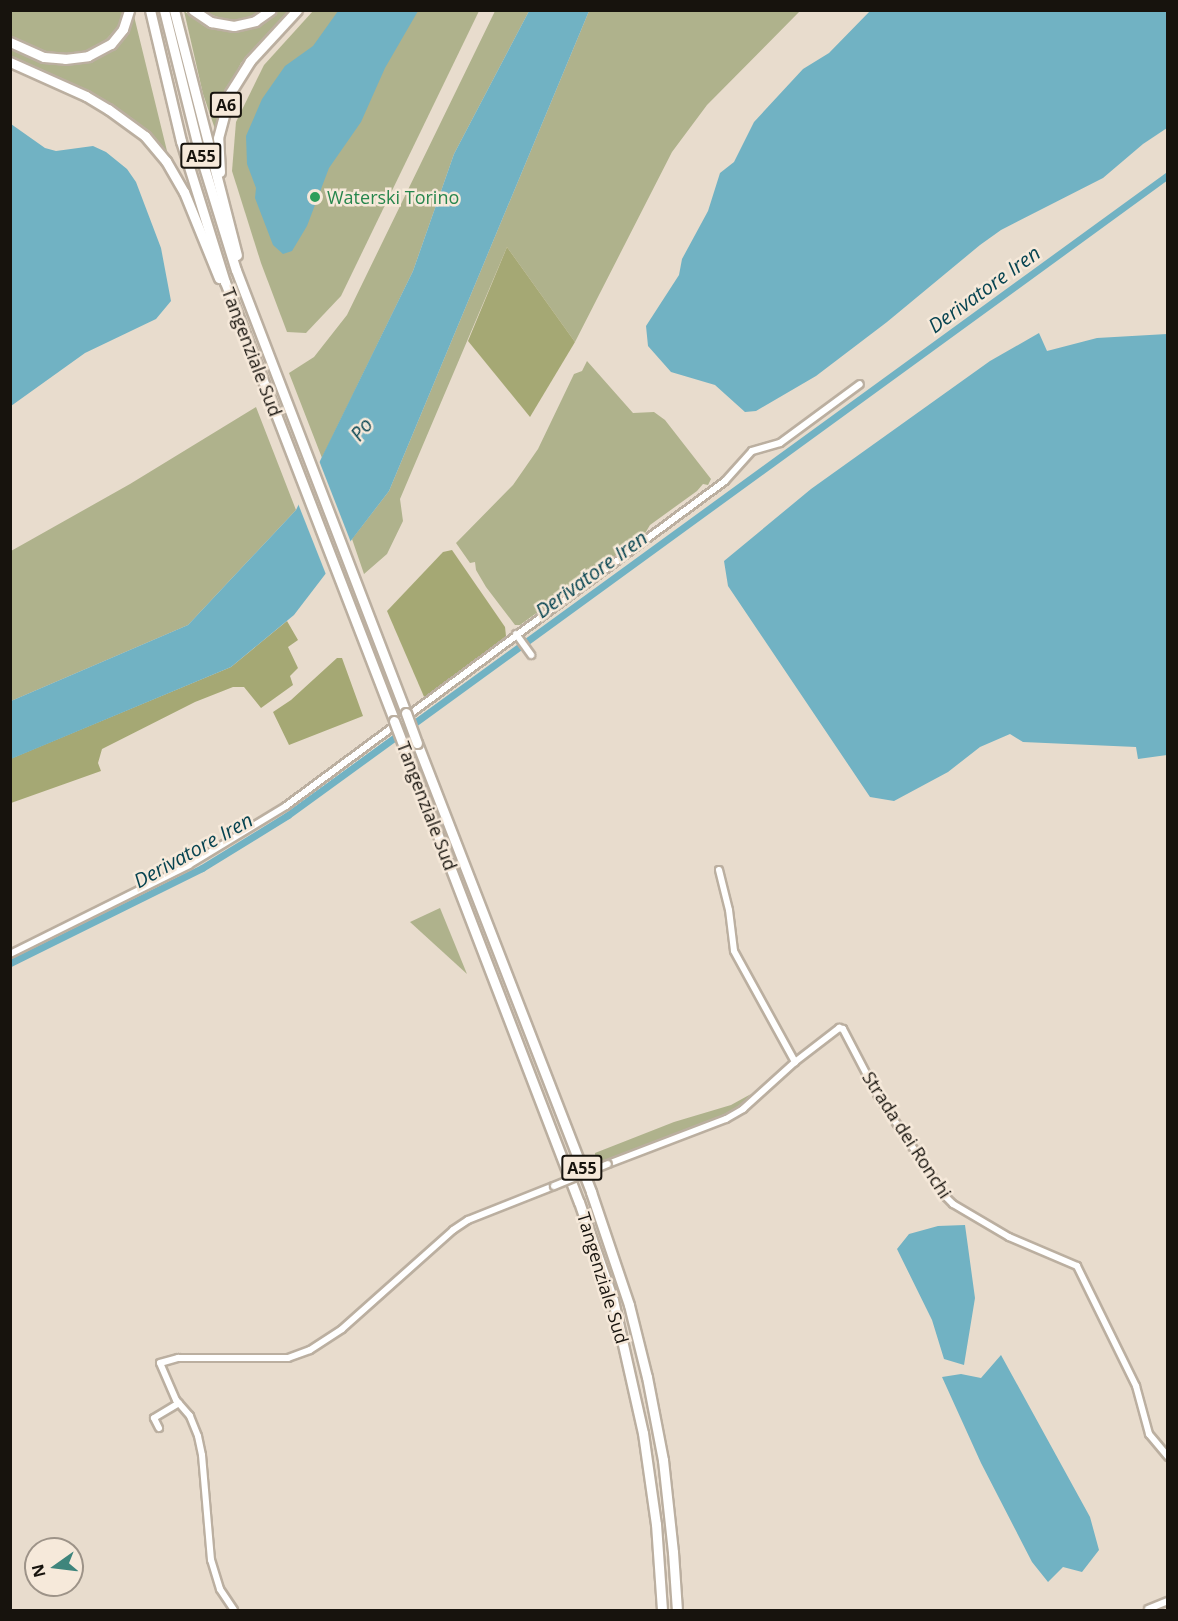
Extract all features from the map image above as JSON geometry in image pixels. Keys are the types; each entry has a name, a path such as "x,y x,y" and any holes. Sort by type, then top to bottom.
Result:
{"highway":[{"path":"10,42 44,57 65,59 88,56 111,44 123,29 129,10"},
{"name":"Tangenziale Sud","path":"148,10 192,180 234,306 579,1202 613,1300 635,1389 647,1456 656,1524 662,1611"},
{"name":"Tangenziale Sud","path":"164,10 201,154 246,298 591,1192 629,1305 647,1377 663,1460 673,1552 676,1611"},
{"path":"174,10 196,106 229,222"},
{"path":"193,10 211,22 234,26 255,21 271,10"},
{"name":"A6","path":"246,298 229,222 217,148 226,106 244,69 297,10"},
{"path":"10,62 86,96 145,136 166,161 184,192 211,261 234,306"}],"street":[{"path":"10,954 220,848 286,806 516,634 725,482 752,451 780,443 860,384"},
{"path":"516,634 531,655"},
{"path":"720,870 729,910 734,951 795,1062"},
{"name":"Strada dei Ronchi","path":"179,1403 160,1363 178,1359 288,1358 310,1350 342,1329 453,1230 478,1216 726,1119 743,1109 795,1062 839,1028 843,1029 878,1096 946,1197 953,1204 1009,1237 1077,1266 1136,1386 1149,1434 1167,1457"},
{"path":"159,1428 154,1418 179,1403 190,1416 202,1455 211,1560 220,1589 234,1611"},
{"path":"1148,1609 1167,1601"}],"green space":[{"path":"10,11 124,11 117,28 100,46 88,51 61,54 31,48 11,37"},
{"path":"184,11 204,26 236,32 254,28 278,11 290,11 241,63 224,97 215,129 203,94"},
{"path":"201,11 262,11 253,18 229,21"},
{"name":"Waterski Torino","path":"313,11 479,11 341,296 306,333 287,332 261,263 232,171 236,122 264,65"},
{"path":"495,11 529,11 454,154 413,271 322,458 289,373 314,357 347,315"},
{"path":"589,11 800,11 707,105 672,152 575,342 507,247 400,499 403,521 387,554 364,574 352,539 389,491"},
{"path":"134,16 167,154 141,126 114,107 11,57 10,48 34,59 57,64 69,65 96,59 121,42"},
{"path":"507,247 575,342 530,417 468,341"},
{"path":"587,361 633,413 654,412 665,420 711,479 708,485 703,484 697,491 650,525 644,535 520,625 515,625 486,587 476,570 475,562 470,563 456,543 513,485 538,449 574,374 582,371"},
{"path":"256,407 296,510 188,625 11,701 11,551 130,484"},
{"path":"452,550 505,627 506,636 425,699 387,611 443,552"},
{"path":"287,621 298,640 288,647 298,668 290,676 293,685 261,708 244,687 233,687 195,702 102,749 98,763 101,771 11,803 10,759 231,667"},
{"path":"337,658 342,658 363,716 289,745 273,712 291,700"},
{"path":"440,908 467,974 410,922"},
{"path":"751,1094 736,1110 596,1164 595,1153 674,1122 731,1105"}],"water":[{"path":"338,11 418,11 385,68 361,122 329,168 307,226 292,251 283,254 273,245 255,198 256,188 247,164 246,136 262,99 285,66 313,46"},
{"name":"Po","path":"529,11 589,11 389,491 294,615 231,667 11,759 11,701 188,625 296,510 413,271 454,154"},
{"path":"870,11 1167,11 1167,128 1143,144 1103,178 1001,230 816,376 756,411 745,412 715,385 671,372 648,346 646,326 679,275 682,259 708,211 720,173 734,162 754,122 803,69 829,53"},
{"path":"11,124 45,148 56,151 93,146 106,152 127,169 136,182 161,248 171,301 156,319 85,353 11,406"},
{"path":"1039,333 1047,351 1097,338 1167,334 1167,755 1138,759 1136,747 1023,742 1010,734 980,747 948,772 894,801 870,797 728,586 724,561 811,489 990,361"},
{"path":"965,1225 975,1298 964,1365 944,1359 932,1320 897,1249 909,1234 938,1226"},
{"path":"1001,1355 1090,1517 1099,1550 1082,1572 1063,1567 1048,1582 1032,1562 981,1463 942,1377 961,1374 981,1378"}],"pier":[{"path":"318,458 352,545 327,577 297,501"}],"waterway":[{"name":"Derivatore Iren","path":"10,963 202,868 288,815 1168,175"}],"place":[{"name":"Waterski Torino","path":"315,197"}]}
